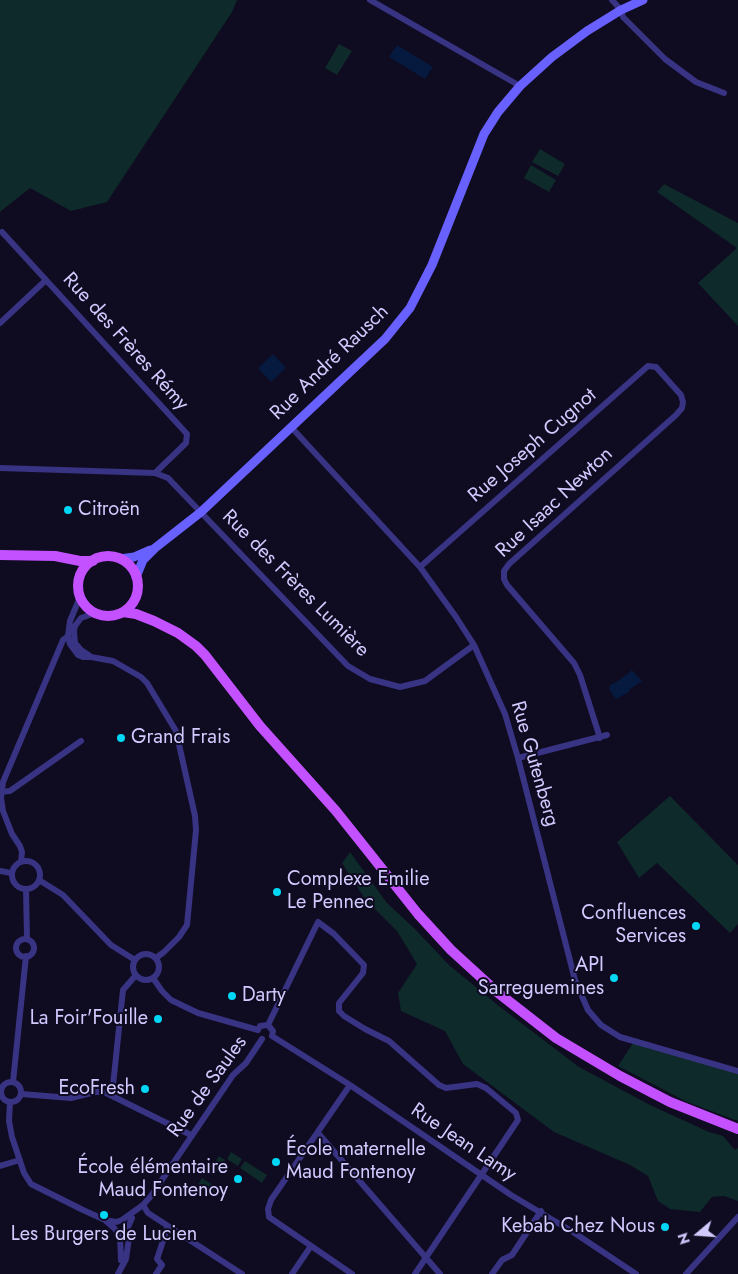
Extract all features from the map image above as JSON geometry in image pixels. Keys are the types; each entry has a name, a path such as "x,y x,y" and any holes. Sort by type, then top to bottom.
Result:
{"main road":[{"path":"0,555 55,556 93,561"},
{"path":"123,612 131,605 138,590 136,577 130,566 120,559 103,557 93,561 85,568 80,578 79,591 84,603 95,613 109,616 123,612 136,614 187,638 205,655 260,726 336,811 418,914 451,950 497,992 556,1038 611,1072 670,1102 738,1129"},
{"path":"66,558 75,567 80,578"},
{"path":"136,596 140,607 154,621"}],"street":[{"path":"370,0 520,86"},
{"path":"612,0 622,9 623,17 665,59 696,82 724,93"},
{"path":"622,9 634,0"},
{"path":"622,9 643,0"},
{"name":"Rue André Rausch","path":"136,577 143,560 155,548 201,512 385,339 410,308 432,265 484,134 498,112 520,86 566,46 622,9"},
{"path":"2,232 46,280"},
{"name":"Rue des Frères Rémy","path":"0,323 46,280 187,434 186,443 155,473"},
{"name":"Rue Joseph Cugnot","path":"420,567 648,366 656,367 669,381"},
{"name":"Rue Isaac Newton","path":"600,738 574,663 507,585 504,579 504,571 509,564 676,415 682,408 681,395 669,381"},
{"name":"Rue Gutenberg","path":"291,426 420,567 456,617 474,646 505,714 518,758 574,980 594,1019 611,1032 630,1041 738,1071"},
{"path":"0,468 155,473 168,478 201,512"},
{"name":"Rue des Frères Lumière","path":"201,512 348,666 370,679 400,687 425,681 474,646"},
{"name":"Rue André Rausch","path":"120,559 141,554 155,548"},
{"path":"80,597 70,621 68,636 74,652 83,657 113,661 141,677 147,683 176,731 195,816 196,830 187,925 179,937 156,958"},
{"path":"91,657 75,643 74,631 81,618 95,613"},
{"path":"21,862 22,852 7,824 3,811 1,792 3,782 63,640 68,636"},
{"path":"518,758 607,736"},
{"path":"1,792 10,790 81,741"},
{"path":"21,862 30,862 37,867 39,880 33,887 18,887 15,884 12,873 14,867 21,862"},
{"path":"0,871 12,873"},
{"path":"39,880 63,895 111,945 135,960"},
{"path":"26,888 26,939"},
{"path":"268,1025 318,922 329,930 364,965 363,973 339,1003 339,1011 344,1016 389,1041 439,1085 446,1088 477,1084 486,1088 516,1113 518,1120 415,1274"},
{"path":"26,939 31,941 34,948 32,953 26,956 19,954 16,946 21,940 26,939"},
{"path":"146,954 151,954 156,958 159,968 158,974 153,978 143,980 136,975 133,969 135,960 141,955 146,954"},
{"path":"13,1082 26,956"},
{"path":"112,1095 123,990 136,975"},
{"path":"153,978 171,1000 198,1013 258,1030"},
{"path":"258,1030 260,1026 268,1025"},
{"path":"258,1030 258,1034 262,1039 269,1039 273,1031 268,1025"},
{"name":"Rue Jean Lamy","path":"272,1036 350,1085 511,1195 540,1211 636,1274"},
{"name":"Rue de Saules","path":"122,1220 143,1205 151,1196 233,1075 246,1063 262,1039"},
{"path":"13,1082 20,1088 21,1094 18,1100 10,1102 4,1099 1,1092 6,1083 13,1082"},
{"path":"350,1085 271,1200 268,1209 269,1217 352,1274"},
{"path":"21,1094 71,1098 95,1092 112,1095 192,1135"},
{"path":"10,1102 9,1121 24,1173 31,1184 105,1220 116,1222 122,1220"},
{"path":"318,1133 440,1274"},
{"path":"0,1166 20,1160"},
{"path":"143,1205 148,1213 242,1274"},
{"path":"492,1274 502,1260 512,1255 540,1211"},
{"path":"118,1274 126,1259 129,1238 128,1227 132,1218"},
{"path":"686,1274 738,1218"},
{"path":"105,1220 117,1231 120,1237 122,1260"},
{"path":"117,1231 122,1220"},
{"path":"113,1274 126,1251 122,1220"},
{"path":"156,1274 162,1265 157,1260 168,1226"},
{"path":"292,1274 311,1246"}],"green space":[{"path":"0,0 237,0 232,12 107,202 71,211 30,188 0,212"},
{"path":"339,44 352,51 337,75 325,68"},
{"path":"540,149 565,164 558,176 532,162"},
{"path":"531,165 556,180 549,192 524,178"},
{"path":"664,184 738,223 738,326 698,283 737,248 657,192"},
{"path":"670,796 738,865 738,924 730,933 657,863 639,878 617,842"},
{"path":"350,852 387,903 449,965 499,1006 579,1067 652,1106 709,1132 723,1136 735,1150 738,1148 738,1201 724,1196 712,1197 700,1212 670,1209 658,1201 648,1176 630,1165 554,1132 463,1064 445,1031 401,1011 398,993 417,964 397,931 365,899 342,863"},
{"path":"633,1043 738,1073 738,1121 687,1102 618,1066"},
{"path":"231,1152 242,1159 238,1166 227,1159"},
{"path":"219,1156 225,1160 217,1172 211,1168"},
{"path":"245,1161 267,1175 262,1183 240,1168"},
{"path":"202,1178 216,1187 212,1195 197,1186"}],"water":[{"path":"397,45 433,67 425,79 389,57"},
{"path":"273,354 286,368 271,382 258,368"},
{"path":"632,670 642,681 629,690 629,692 616,699 609,689 610,685"}],"place":[{"name":"Citroën","path":"68,510"},
{"name":"Grand Frais","path":"121,738"},
{"name":"Complexe Emilie Le Pennec","path":"277,892"},
{"name":"Confluences Services","path":"696,926"},
{"name":"API Sarreguemines","path":"614,978"},
{"name":"Darty","path":"232,996"},
{"name":"La Foir'Fouille","path":"158,1019"},
{"name":"EcoFresh","path":"145,1089"},
{"name":"École maternelle Maud Fontenoy","path":"276,1162"},
{"name":"École élémentaire Maud Fontenoy","path":"238,1179"},
{"name":"Les Burgers de Lucien","path":"104,1215"},
{"name":"Kebab Chez Nous","path":"665,1227"}]}
